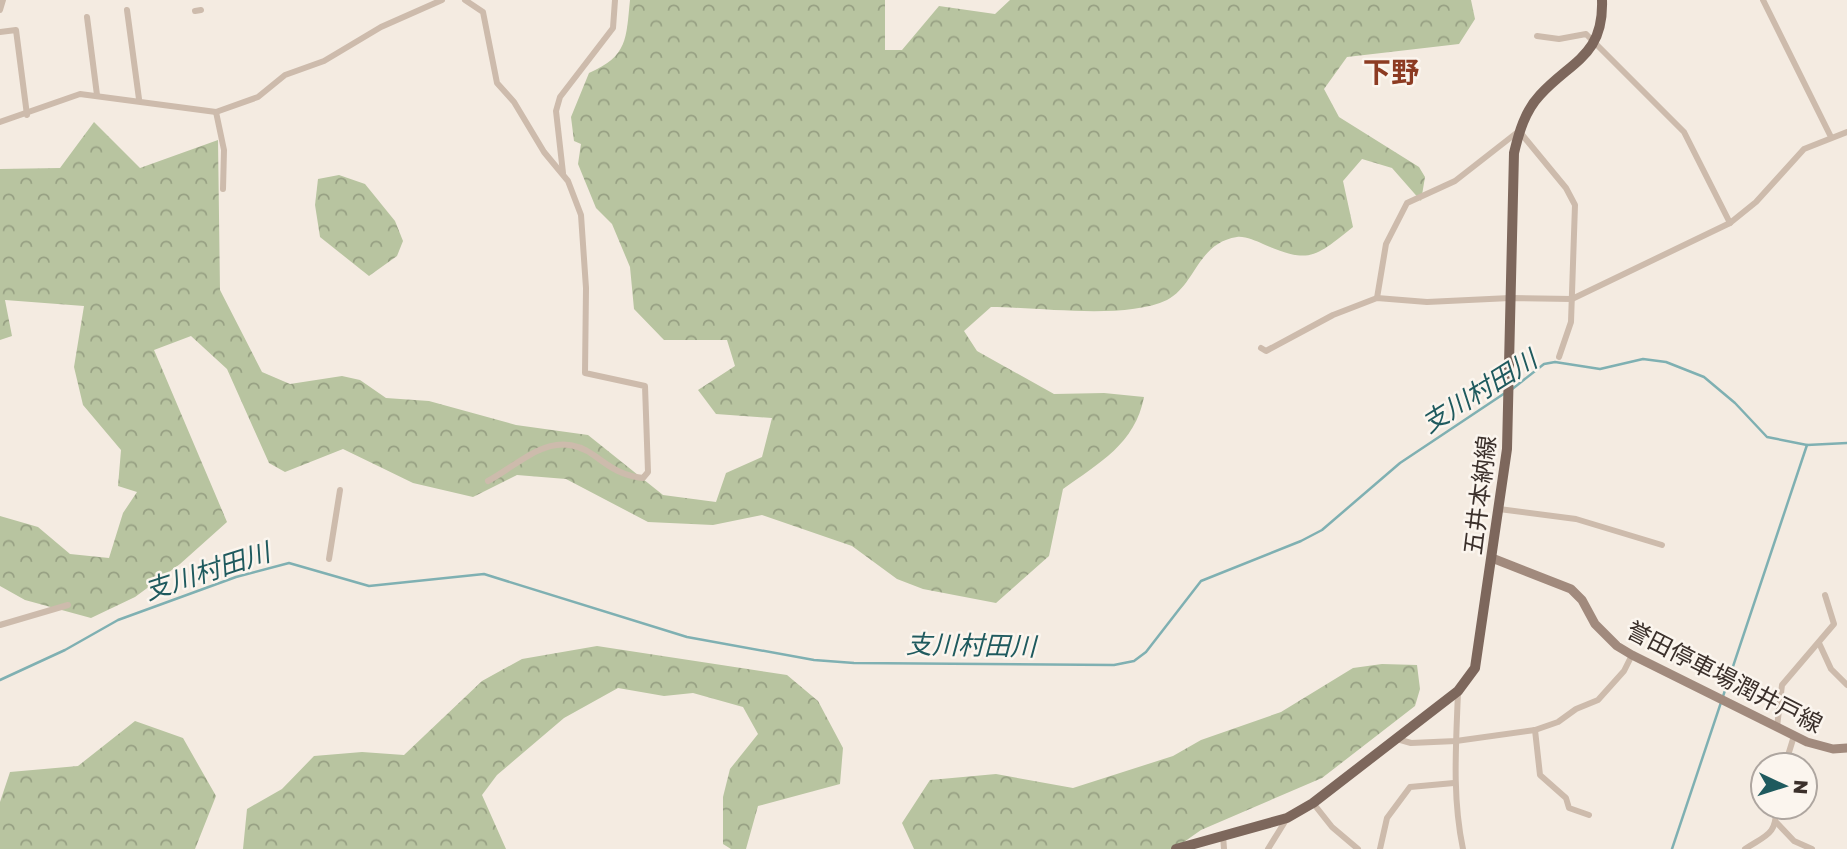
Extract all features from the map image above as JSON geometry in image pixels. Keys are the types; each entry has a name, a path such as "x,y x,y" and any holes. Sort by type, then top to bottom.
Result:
{"main road":[{"name":"五井本納線","path":"1176,849 1287,818 1313,803 1458,691 1478,659 1508,436 1512,166 1519,131 1541,93 1580,62 1593,42 1601,18 1602,0"},
{"name":"誉田停車場潤井戸線","path":"1492,558 1571,589 1582,600 1595,624 1617,646 1632,655 1816,746 1847,748"}],"street":[{"path":"0,10 2,0"},
{"path":"0,122 27,115 80,93 139,99 216,113 258,97 285,75 324,61 381,27 442,0"},
{"path":"465,0 483,12 497,83 514,102 556,168 563,173"},
{"path":"488,481 547,446 571,443 629,477 643,478 648,472 645,386 585,373 586,288 581,215 563,173 556,111 560,97 613,28 615,0"},
{"path":"1763,0 1832,137"},
{"path":"127,10 139,99"},
{"path":"88,17 97,95"},
{"path":"0,32 16,30 27,115"},
{"path":"1537,36 1559,39 1586,34 1684,132 1730,223"},
{"path":"216,113 224,150 223,189"},
{"path":"1377,298 1387,244 1408,203 1455,181 1519,131 1566,188 1575,205 1569,334 1559,357"},
{"path":"1261,348 1266,351 1333,316 1377,298 1427,302 1510,298 1572,299 1730,223 1756,202 1804,149 1847,132"},
{"path":"330,559 340,490"},
{"path":"1499,509 1576,519 1662,545"},
{"path":"1777,727 1782,685 1834,624 1833,613 1825,594"},
{"path":"0,625 68,605"},
{"path":"1819,643 1831,670 1847,685"},
{"path":"1396,738 1411,743 1456,741 1535,730 1558,722 1576,709 1598,700 1618,679 1632,655"},
{"path":"1458,691 1458,761 1454,783 1457,825 1464,849"},
{"path":"1535,730 1540,775 1566,797 1569,808 1589,815"},
{"path":"1789,751 1794,736"},
{"path":"1380,849 1387,818 1410,787 1454,783"},
{"path":"1313,803 1332,827 1358,849"},
{"path":"1268,849 1287,818"},
{"path":"1745,849 1772,832 1777,823 1794,841 1812,849"},
{"path":"1223,835 1224,849"}],"green space":[{"path":"630,0 885,0 885,50 902,50 939,6 995,14 1010,0 1471,0 1475,19 1459,44 1347,57 1324,89 1339,117 1419,167 1425,177 1421,201 1392,168 1362,159 1343,181 1353,227 1329,246 1311,255 1291,254 1237,237 1213,247 1185,285 1167,300 1129,310 1106,311 991,307 964,331 977,351 1054,394 1104,393 1144,397 1133,428 1124,440 1102,461 1063,489 1049,556 996,603 923,589 897,579 852,546 762,515 713,525 648,522 566,479 517,475 473,497 413,483 343,449 285,472 269,463 227,369 191,336 154,350 227,522 180,564 135,597 91,618 25,600 0,586 0,516 38,527 70,554 109,558 123,513 137,492 118,486 121,450 83,405 74,367 84,306 5,300 12,336 0,340 0,169 60,168 94,122 140,168 218,140 220,290 262,372 290,384 342,376 360,380 386,398 429,401 516,425 588,435 663,495 716,502 726,473 762,457 772,418 716,414 698,390 735,366 727,340 664,340 634,309 630,267 612,224 596,208 578,164 581,144 574,141 571,117 589,73 611,60 623,45"},
{"path":"339,175 365,184 395,221 403,241 397,256 369,276 320,237 315,205 318,179"},
{"path":"597,646 787,675 818,701 843,748 840,784 758,806 746,849 731,849 723,844 723,797 730,769 758,734 743,707 693,693 664,696 618,688 564,718 497,775 482,795 506,849 243,849 247,809 282,789 314,756 362,752 404,755 482,681 522,659"},
{"path":"1382,664 1417,665 1420,689 1415,706 1322,778 1201,830 1174,849 914,849 902,823 930,780 996,774 1073,788 1173,756 1201,740 1281,712 1353,668"},
{"path":"135,721 183,738 216,796 195,849 0,849 0,802 10,772 78,766"}],"waterway":[{"name":"支川村田川","path":"1511,390 1544,364 1555,362 1600,369 1643,359 1666,362 1704,377 1735,403 1767,437 1807,445 1847,443"},
{"name":"支川村田川","path":"0,680 65,650 118,620 236,577 289,563 369,586 484,574 687,637 814,660 854,663 1114,665 1134,661 1146,652 1201,581 1322,530 1400,463 1505,393"},
{"path":"1672,849 1807,445"}],"district":[{"name":"下野","path":"1391,71"}]}
